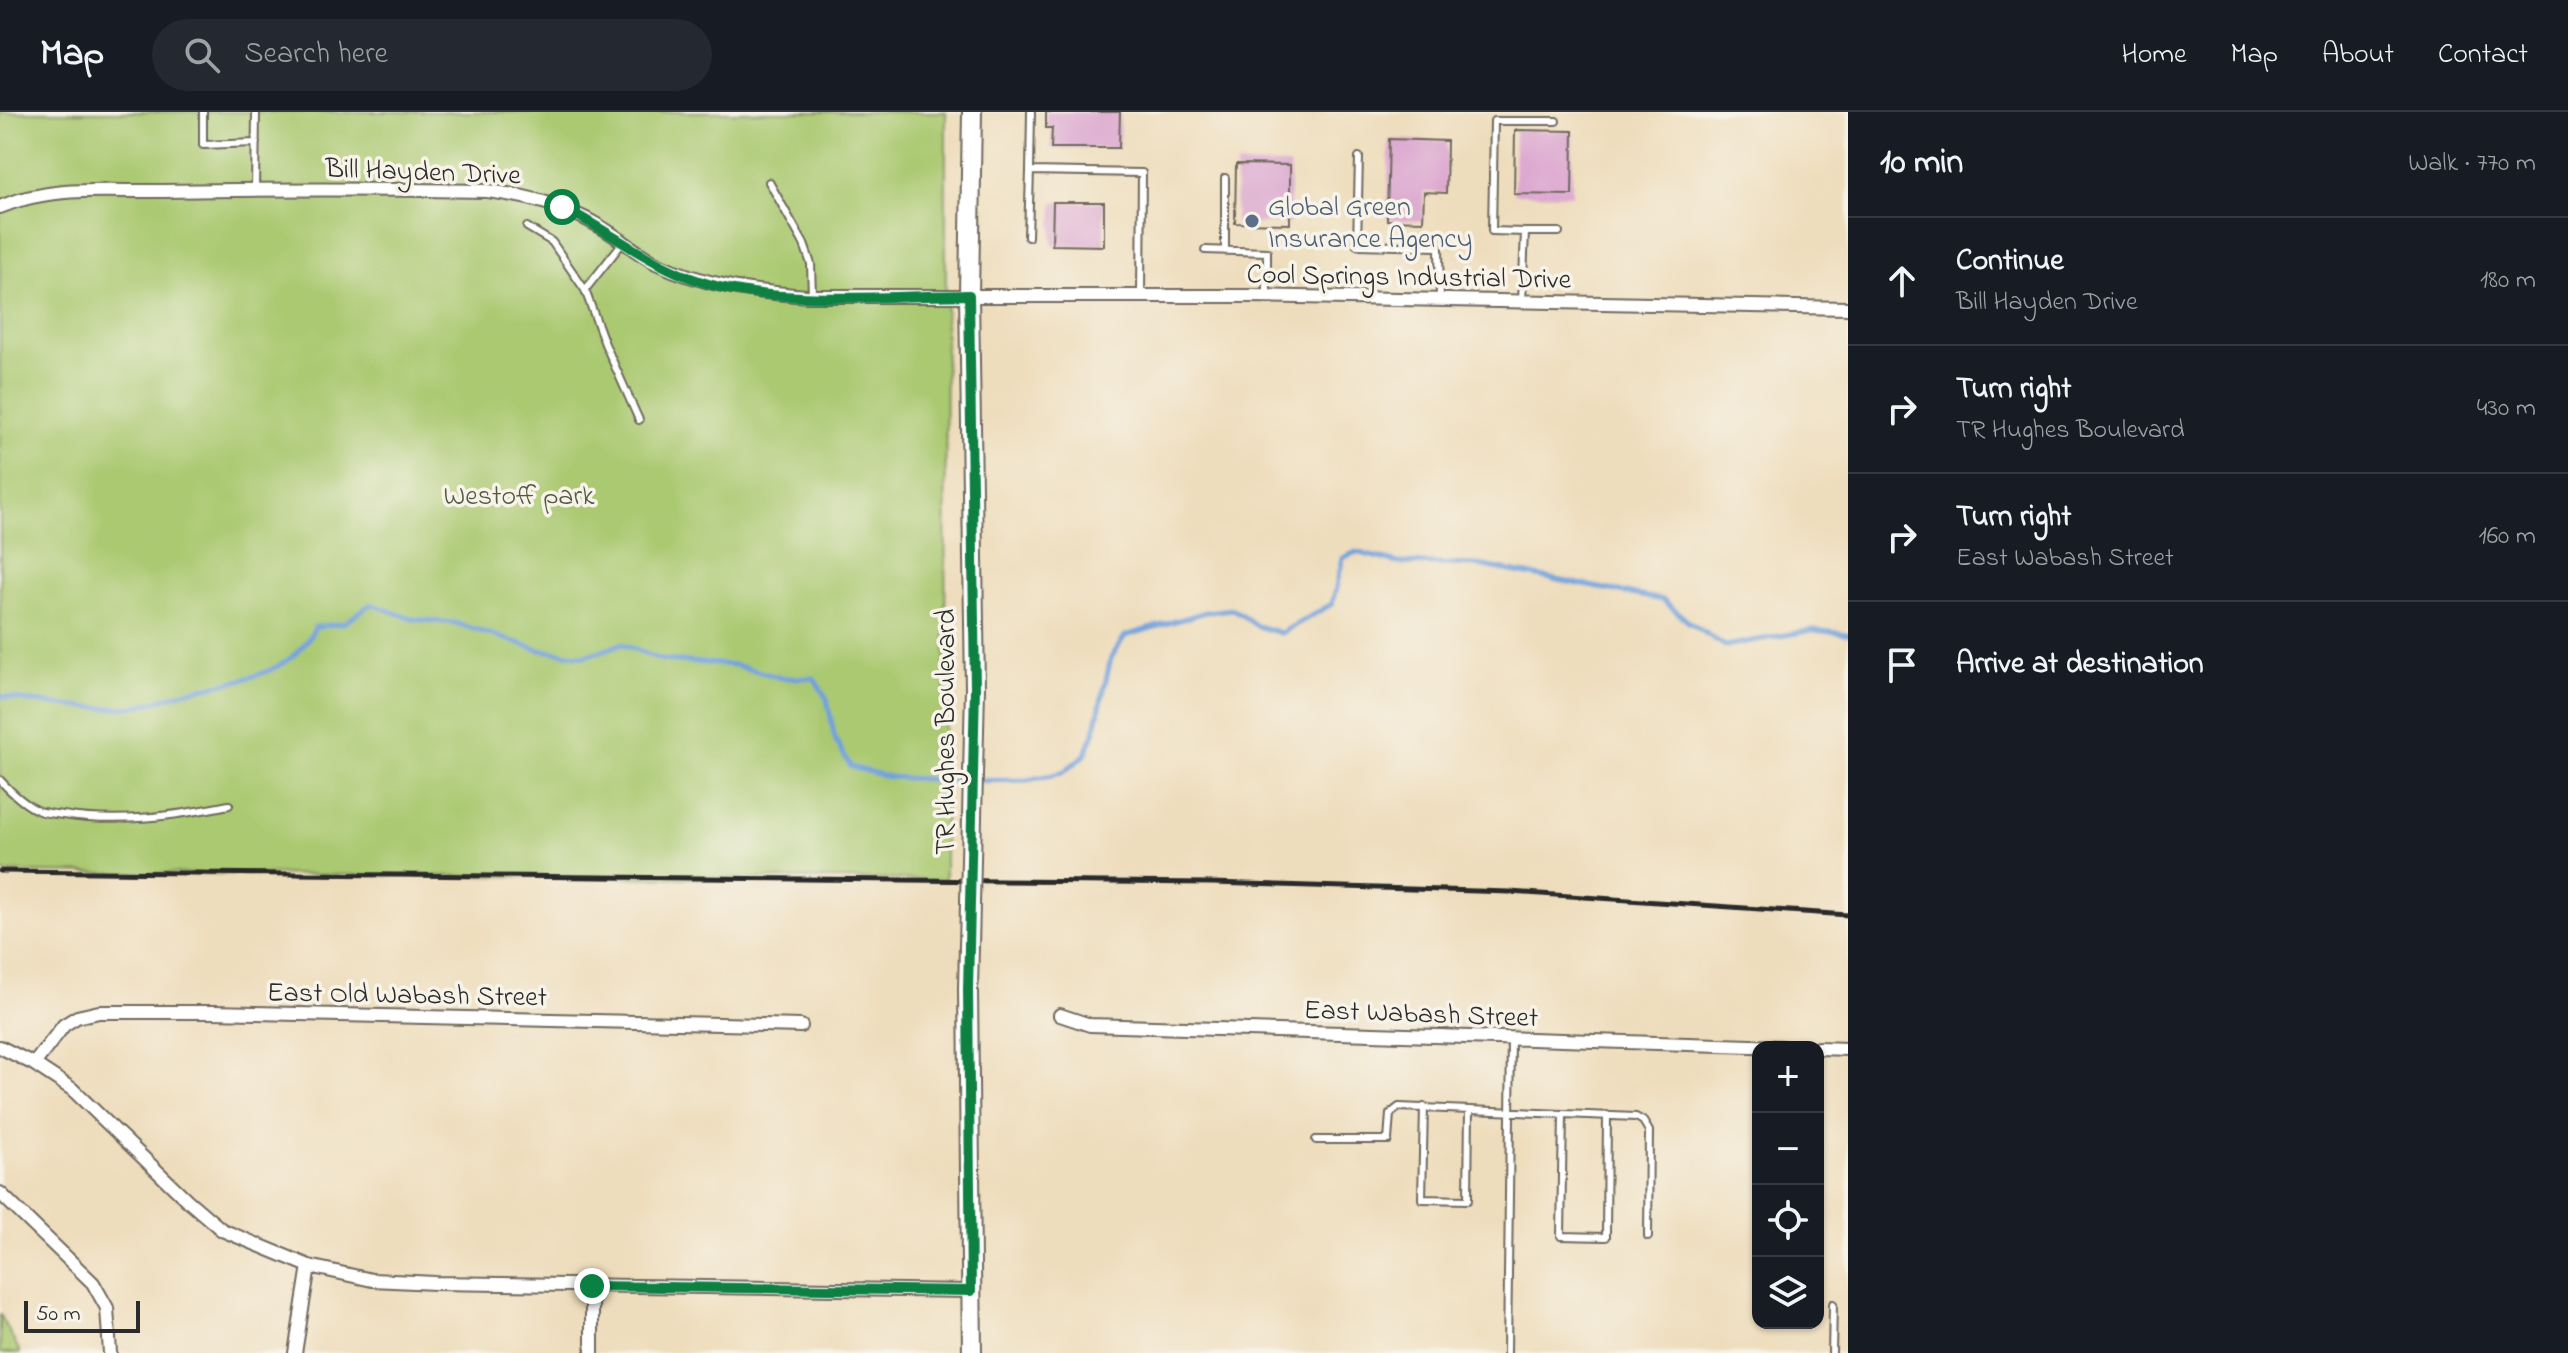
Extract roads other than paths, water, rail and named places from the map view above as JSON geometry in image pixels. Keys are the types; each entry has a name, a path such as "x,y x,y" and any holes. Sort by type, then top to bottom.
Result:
{"main road":[{"name":"TR Hughes Boulevard","path":"972,112 969,295 975,688 968,989 972,1353"}],"street":[{"name":"Bill Hayden Drive","path":"0,207 22,198 51,193 448,190 512,194 562,207 601,227 656,263 703,282 748,292 812,296 969,295"},
{"name":"Cool Springs Industrial Drive","path":"969,295 1267,296 1848,308"},
{"name":"East Old Wabash Street","path":"34,1064 64,1025 77,1017 99,1012 801,1026"},
{"name":"East Wabash Street","path":"1060,1015 1090,1025 1752,1046"},
{"path":"0,1047 34,1064 72,1089 222,1230 309,1266 372,1280 971,1291"},
{"path":"1824,1048 1848,1049"},
{"path":"0,1193 93,1283 107,1308 110,1353"},
{"path":"295,1353 309,1266"},
{"path":"592,1286 592,1353"}],"lane":[{"path":"203,112 203,145 256,143"},
{"path":"255,190 256,112"},
{"path":"1028,237 1031,112"},
{"path":"1556,121 1494,121 1492,231 1559,232"},
{"path":"1359,157 1357,245 1439,247 1440,300"},
{"path":"1030,171 1142,173 1141,295"},
{"path":"1225,178 1225,251"},
{"path":"769,182 804,244 811,264 812,296"},
{"path":"527,227 552,242 585,290 639,420"},
{"path":"1522,301 1525,232"},
{"path":"585,290 623,242"},
{"path":"1205,250 1267,252 1267,296"},
{"path":"0,780 15,796 40,811 73,817 109,820 174,816 229,805"},
{"path":"1507,1353 1511,1039"},
{"path":"1316,1140 1388,1140 1390,1114 1399,1107 1636,1117 1643,1121 1649,1131 1648,1236"},
{"path":"1424,1107 1422,1199 1468,1200 1469,1110"},
{"path":"1563,1114 1561,1236 1606,1237 1607,1115"},
{"path":"1832,1353 1833,1304"}],"waterway":[{"path":"0,696 82,707 115,708 144,704 261,674 292,657 305,644 315,627 344,623 371,604 412,619 455,623 540,650 585,656 622,644 661,660 735,665 782,678 814,678 827,699 835,739 851,767 889,777 961,781 1028,780 1062,773 1085,755 1094,733 1111,658 1125,636 1206,612 1233,609 1257,626 1281,633 1332,604 1343,558 1356,552 1398,563 1479,565 1663,600 1725,646 1813,630 1848,634"}],"railway":[{"path":"0,871 1211,883 1510,892 1848,915"}],"place":[{"name":"Global Green Insurance Agency","path":"1252,221"}],"park label":[{"name":"Westoff park","path":"519,494"}]}
